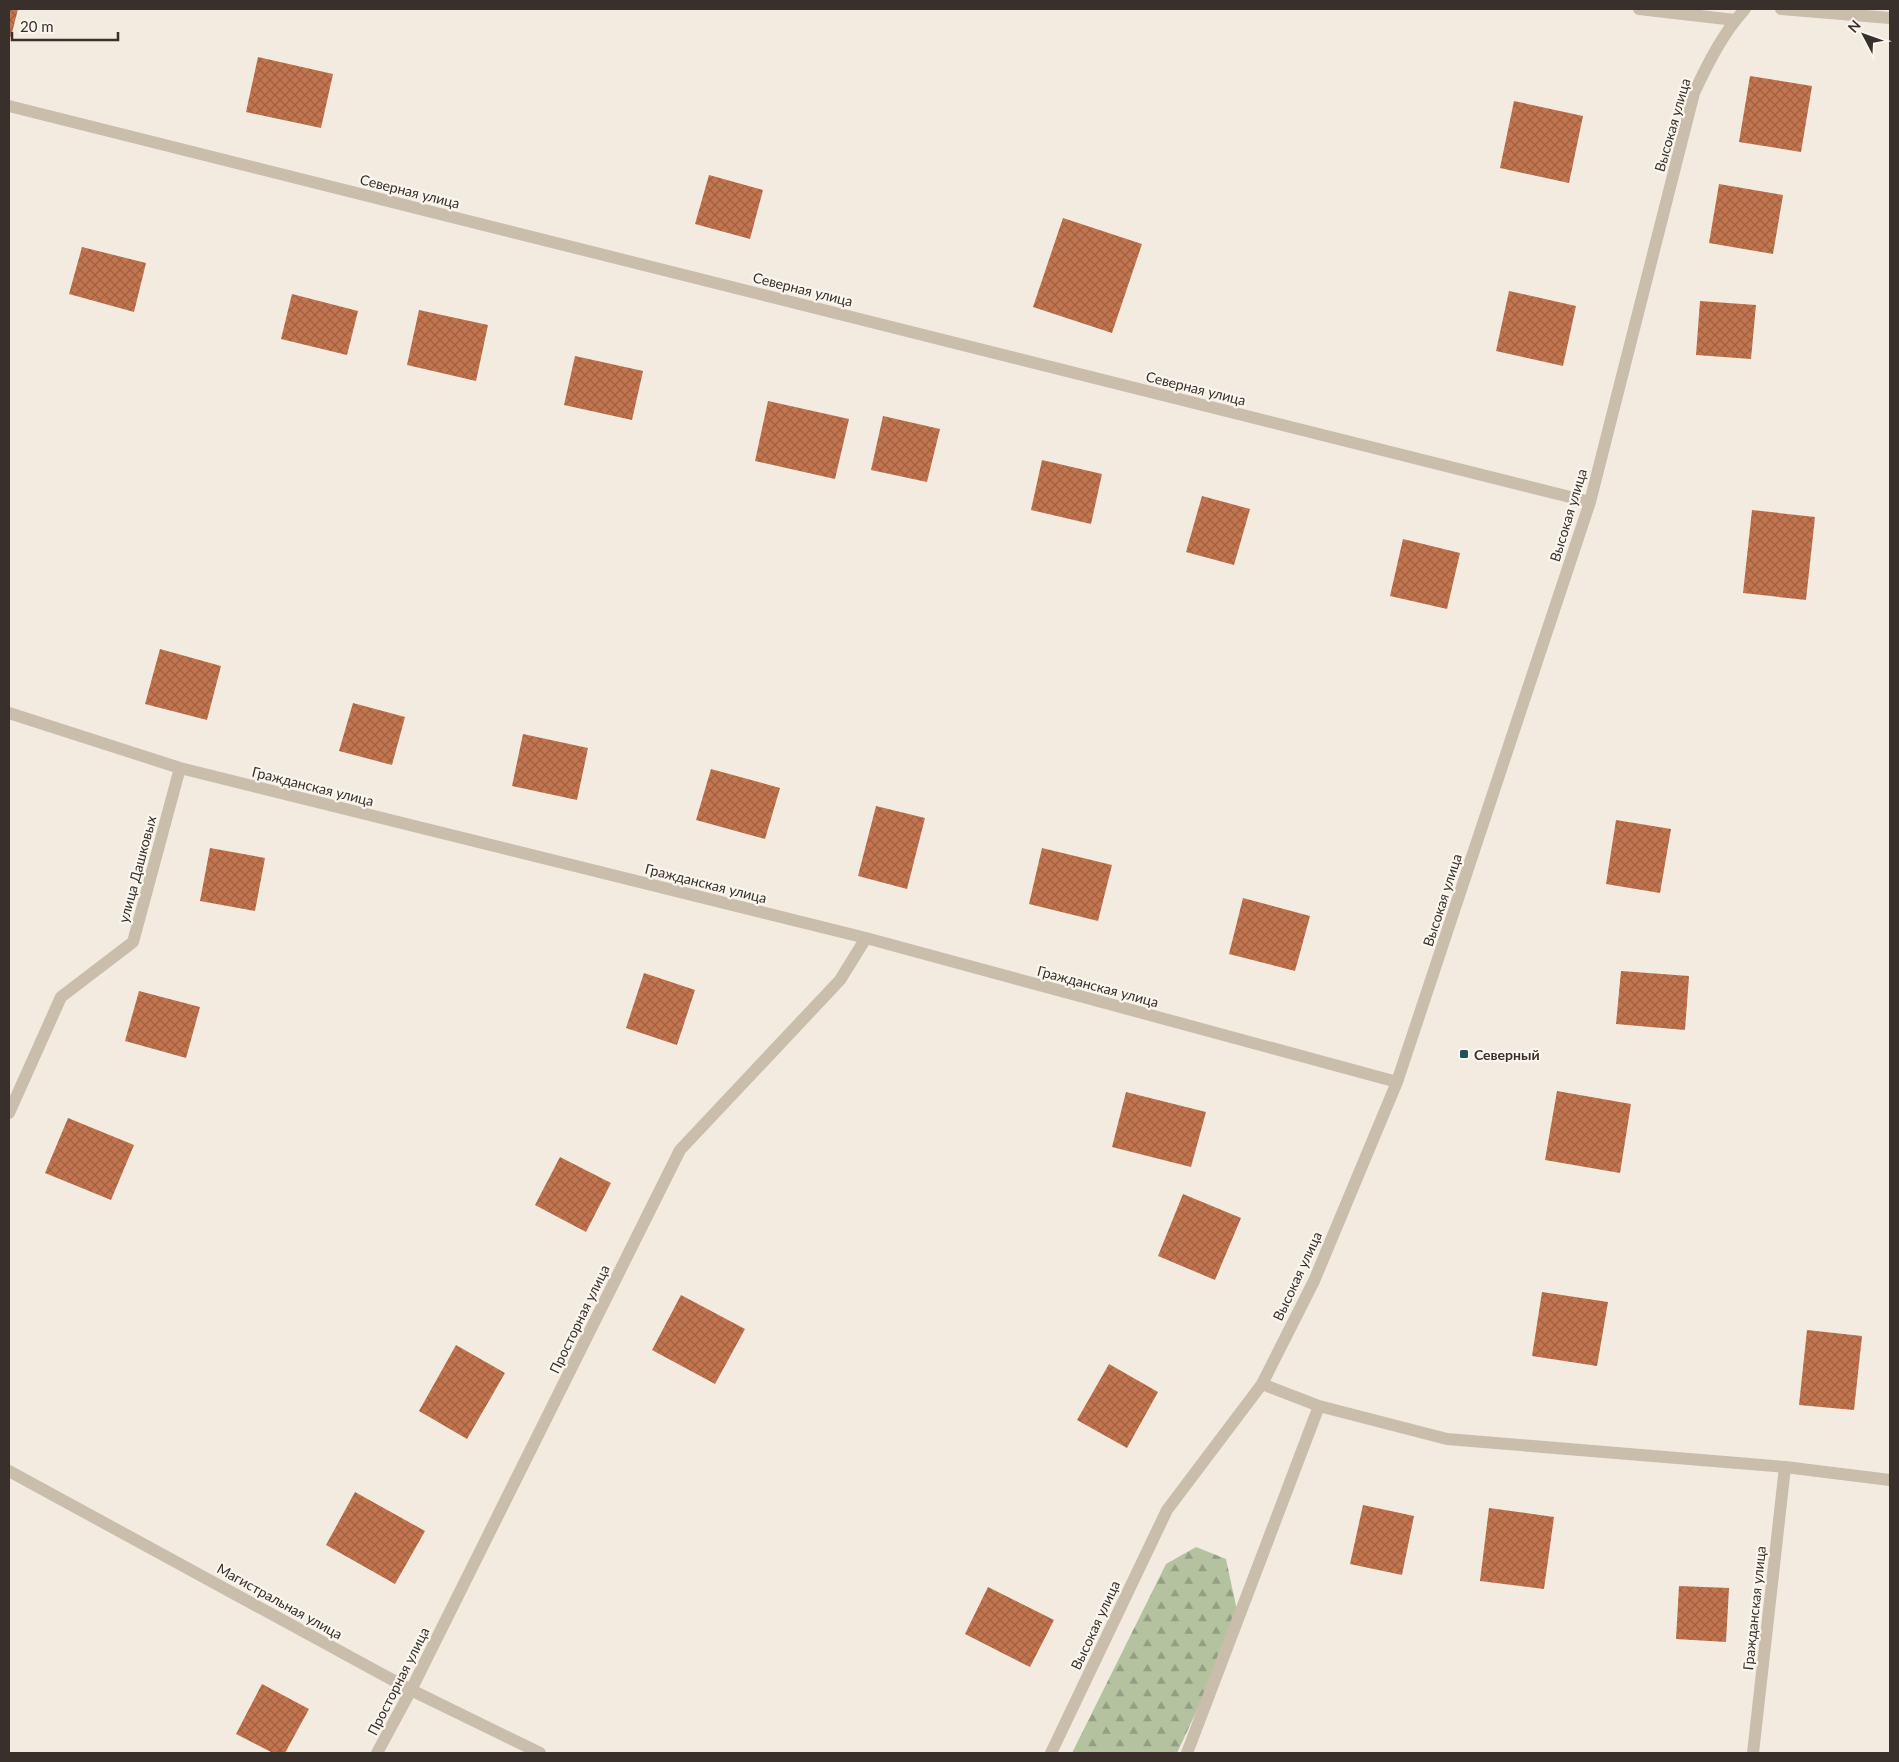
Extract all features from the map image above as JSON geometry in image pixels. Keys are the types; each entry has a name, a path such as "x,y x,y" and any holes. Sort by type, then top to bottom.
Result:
{"street":[{"path":"1639,9 1735,20"},
{"name":"Высокая улица","path":"1051,1753 1167,1510 1262,1384 1314,1281 1397,1082 1590,502 1694,93 1712,55 1735,20 1745,9"},
{"path":"1781,9 1890,18"},
{"name":"Северная улица","path":"9,106 1590,502"},
{"name":"Гражданская улица","path":"9,713 180,768 866,938 1397,1082"},
{"name":"улица Дашковых","path":"9,1113 61,996 133,942 180,768"},
{"name":"Просторная улица","path":"378,1753 680,1150 840,980 866,938"},
{"path":"1262,1384 1319,1406 1447,1439 1785,1467 1890,1480"},
{"path":"1187,1753 1319,1406"},
{"name":"Гражданская улица","path":"1753,1753 1785,1467"},
{"name":"Магистральная улица","path":"9,1471 411,1690 540,1753"}],"green space":[{"path":"1196,1547 1226,1559 1239,1620 1177,1753 1072,1753 1166,1564"}],"building":[{"path":"9,9 18,9 11,37 9,36"},
{"path":"258,57 333,74 321,128 246,112"},
{"path":"1750,76 1812,86 1801,152 1739,142"},
{"path":"1514,101 1583,116 1569,183 1500,168"},
{"path":"709,175 763,190 750,239 695,224"},
{"path":"1719,184 1783,195 1773,254 1709,243"},
{"path":"1063,218 1142,244 1112,333 1033,307"},
{"path":"82,247 146,263 134,312 69,294"},
{"path":"1509,291 1576,306 1563,366 1496,351"},
{"path":"292,294 358,311 347,355 281,339"},
{"path":"1700,301 1756,305 1751,359 1696,355"},
{"path":"419,310 488,325 476,381 407,365"},
{"path":"575,356 643,371 632,420 564,405"},
{"path":"768,401 849,419 835,479 755,461"},
{"path":"883,416 940,429 927,482 871,470"},
{"path":"1042,460 1102,474 1091,524 1031,510"},
{"path":"1202,496 1250,509 1234,565 1186,552"},
{"path":"1752,510 1815,517 1806,600 1743,593"},
{"path":"1403,539 1460,553 1447,609 1390,596"},
{"path":"160,649 221,666 207,720 145,704"},
{"path":"353,703 405,717 392,765 339,751"},
{"path":"523,734 588,748 577,800 512,786"},
{"path":"711,769 780,788 765,839 696,820"},
{"path":"876,806 925,818 907,889 858,876"},
{"path":"1616,820 1671,829 1660,893 1606,884"},
{"path":"210,848 265,858 255,911 200,901"},
{"path":"1042,848 1112,865 1098,921 1029,904"},
{"path":"1243,898 1310,916 1295,971 1229,954"},
{"path":"1621,971 1689,976 1685,1030 1616,1024"},
{"path":"644,973 695,990 677,1045 626,1028"},
{"path":"139,991 200,1007 186,1058 125,1041"},
{"path":"1557,1091 1631,1104 1620,1173 1545,1160"},
{"path":"1126,1092 1206,1112 1191,1167 1112,1147"},
{"path":"68,1118 134,1145 111,1200 45,1173"},
{"path":"560,1157 611,1183 586,1232 535,1205"},
{"path":"1183,1194 1241,1218 1215,1280 1158,1256"},
{"path":"1542,1292 1608,1302 1597,1366 1532,1356"},
{"path":"681,1295 745,1329 715,1384 652,1350"},
{"path":"1807,1330 1862,1336 1854,1410 1799,1405"},
{"path":"456,1345 505,1373 467,1439 419,1411"},
{"path":"1109,1364 1158,1392 1127,1448 1077,1420"},
{"path":"355,1492 425,1531 395,1584 326,1545"},
{"path":"1363,1505 1414,1516 1402,1575 1350,1564"},
{"path":"1489,1508 1554,1517 1544,1589 1480,1581"},
{"path":"1679,1586 1729,1588 1726,1642 1676,1639"},
{"path":"988,1587 1054,1620 1030,1667 965,1634"},
{"path":"262,1684 309,1709 285,1753 273,1753 236,1734"}],"place":[{"name":"Северный","path":"1464,1054"}]}
